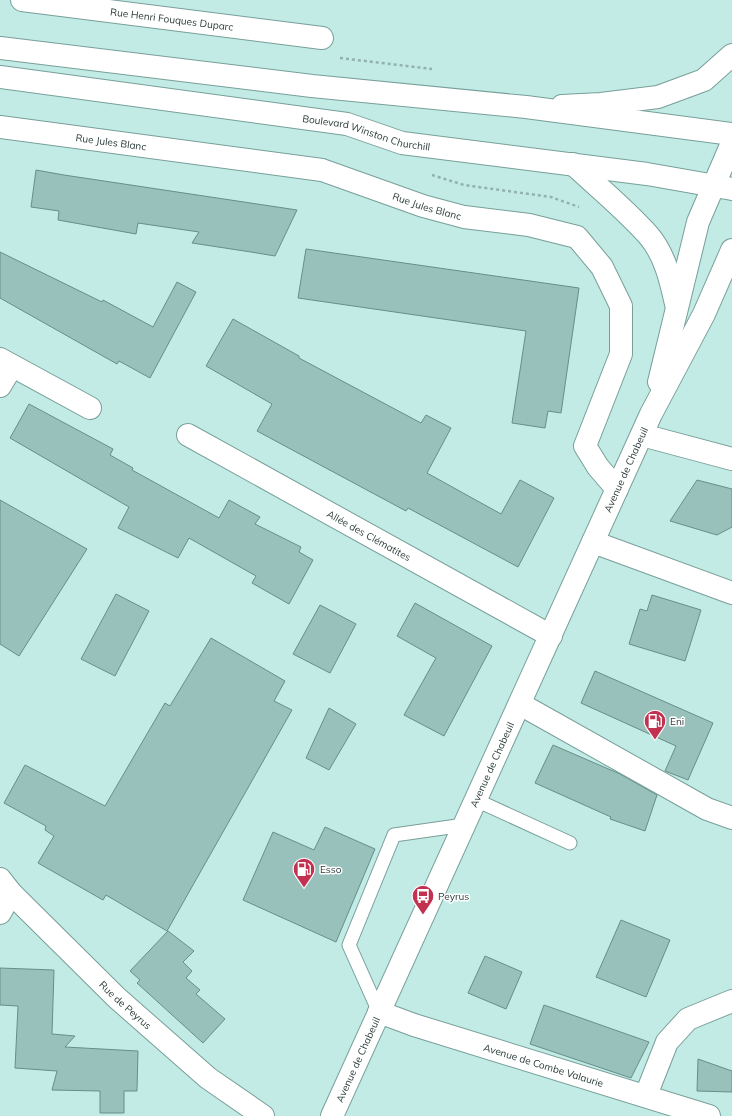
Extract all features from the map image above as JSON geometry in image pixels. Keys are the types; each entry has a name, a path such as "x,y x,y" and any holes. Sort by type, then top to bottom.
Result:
{"main road":[{"name":"Rue Henri Fouques Duparc","path":"22,0 151,8 322,38"},
{"path":"0,48 312,86 526,107 732,134"},
{"path":"526,107 601,104 658,97 704,80 732,55"},
{"name":"Boulevard Winston Churchill","path":"0,77 347,124 402,143 573,164 722,187"},
{"name":"Rue Jules Blanc","path":"0,127 322,170 423,206 464,217 529,225 577,237 602,267 621,306 621,354 585,446 598,467 618,489"},
{"name":"Avenue de Chabeuil","path":"651,414 698,222 722,187 732,143"},
{"path":"573,164 650,237 670,277 676,308"},
{"name":"Avenue de Chabeuil","path":"332,1116 651,414 704,314 732,250"},
{"name":"Avenue de Chabeuil","path":"704,314 732,291"},
{"path":"0,386 6,362 90,408"},
{"name":"Allée des Clématites","path":"188,435 550,636"},
{"path":"642,435 732,459"},
{"path":"593,542 732,593"},
{"path":"520,704 707,809 732,818"},
{"path":"0,913 6,886"},
{"name":"Rue de Peyrus","path":"6,886 129,1008 208,1078 263,1116"},
{"path":"646,1095 667,1042 688,1019 732,1001"},
{"name":"Avenue de Combe Valaurie","path":"379,1012 414,1025 646,1095 709,1116"}],"lane":[{"path":"476,800 570,843"},
{"path":"379,1012 349,945 394,835 464,825"}],"path":[{"path":"339,58 434,69"}],"building":[{"path":"36,170 297,210 275,256 192,243 199,232 138,223 136,234 58,220 59,211 31,207"},
{"path":"306,249 579,288 561,413 548,411 545,428 512,423 526,331 298,298"},
{"path":"0,252 102,302 103,300 153,327 177,282 196,292 150,378 119,361 117,364 0,298"},
{"path":"233,319 299,356 299,358 421,423 426,415 451,428 427,473 501,514 520,480 554,498 518,567 408,508 406,511 257,431 272,404 206,366"},
{"path":"29,404 113,449 110,455 133,468 132,470 219,518 229,500 260,517 255,524 301,547 299,552 313,560 289,604 252,583 256,576 189,538 178,558 118,528 129,507 10,438"},
{"path":"697,480 732,489 732,527 717,535 670,521"},
{"path":"0,500 87,549 19,656 0,644"},
{"path":"116,594 149,611 115,676 81,659"},
{"path":"652,595 701,610 685,661 629,644 640,609 647,611"},
{"path":"415,603 492,646 444,736 404,715 436,658 397,636"},
{"path":"320,605 356,624 330,673 293,654"},
{"path":"211,638 285,681 274,701 292,710 167,931 106,895 103,900 38,863 54,836 45,830 46,826 4,803 25,765 105,806 165,703 170,706"},
{"path":"595,671 713,723 688,780 665,771 676,746 581,703"},
{"path":"329,708 356,724 329,770 306,758"},
{"path":"553,745 620,774 657,795 645,831 610,819 611,817 535,783"},
{"path":"325,827 375,849 336,942 243,900 273,832 314,850"},
{"path":"621,920 670,940 646,997 596,977"},
{"path":"168,931 194,951 183,962 192,971 186,978 200,990 196,994 225,1019 203,1043 137,983 140,980 130,971"},
{"path":"485,956 522,972 506,1009 468,993"},
{"path":"0,968 54,970 52,1034 75,1036 65,1047 138,1051 137,1091 124,1091 124,1113 100,1113 100,1091 52,1090 57,1071 15,1068 18,1006 0,1005"},
{"path":"544,1005 649,1042 631,1078 530,1044"},
{"path":"698,1059 732,1071 732,1092 697,1091"}],"place":[{"name":"Eni","path":"655,740"},
{"name":"Esso","path":"304,888"},
{"name":"Peyrus","path":"423,916"}]}
